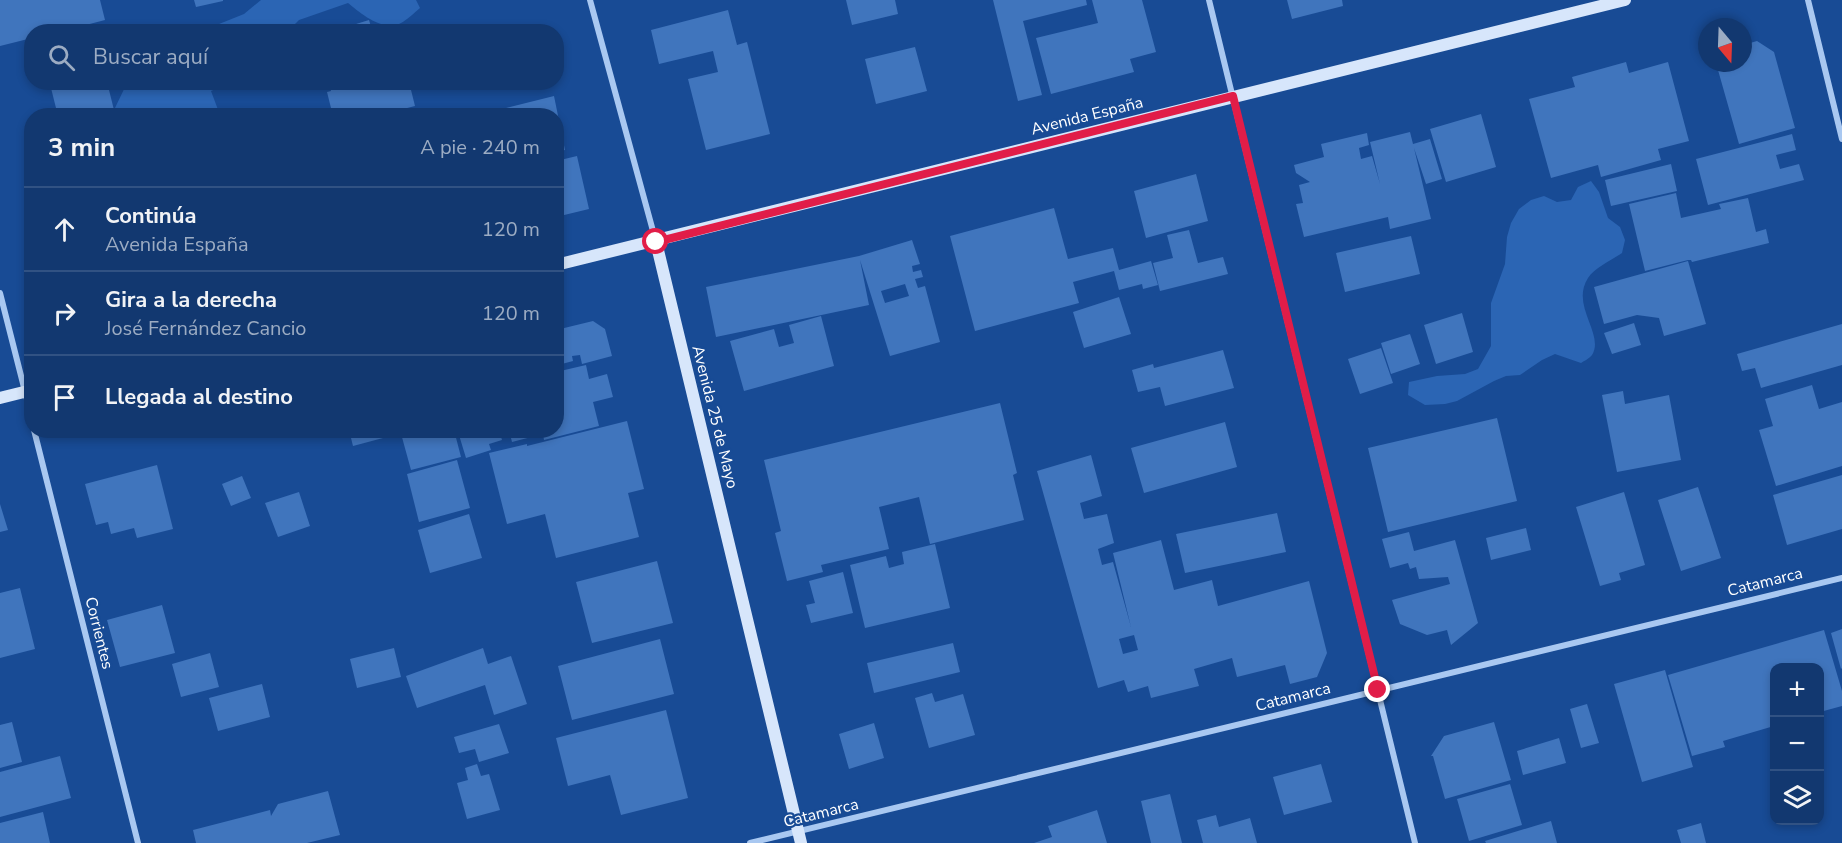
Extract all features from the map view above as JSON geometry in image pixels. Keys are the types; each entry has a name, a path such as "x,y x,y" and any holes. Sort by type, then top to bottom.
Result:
{"main road":[{"name":"Avenida España","path":"564,263 1625,0"},
{"name":"Avenida 25 de Mayo","path":"656,242 799,838"},
{"path":"0,398 24,392"}],"street":[{"name":"Avenida 25 de Mayo","path":"590,0 656,242"},
{"path":"1209,0 1415,843"},
{"path":"1808,0 1842,139"},
{"path":"0,293 24,377"},
{"name":"Corrientes","path":"36,438 138,843"},
{"name":"Catamarca","path":"750,843 799,838 1378,690 1842,578"}],"shaded area":[{"path":"261,0 416,0 420,8 397,24 380,24 348,3 299,20 295,24 219,24 244,14"},
{"path":"123,90 213,90 211,91 217,108 115,108"},
{"path":"1591,181 1599,192 1608,218 1620,227 1625,240 1622,253 1594,271 1584,288 1583,299 1595,347 1591,356 1581,363 1555,354 1520,375 1506,376 1457,401 1445,404 1425,405 1408,395 1409,382 1437,376 1465,374 1478,369 1491,346 1491,303 1505,264 1507,237 1511,223 1519,209 1531,200 1544,196 1557,202 1571,200 1578,187"}],"building":[{"path":"0,0 100,0 105,20 90,24 24,24 24,40 0,46"},
{"path":"194,0 223,0 223,1 196,7"},
{"path":"846,0 895,0 898,14 852,25"},
{"path":"993,0 1086,0 1087,5 1023,21 1042,95 1018,101"},
{"path":"1092,0 1142,0 1156,52 1130,59 1134,72 1051,94 1036,38 1098,23"},
{"path":"1287,0 1342,0 1343,6 1292,19"},
{"path":"728,10 737,45 747,42 770,134 706,150 688,79 718,72 713,51 659,64 651,30"},
{"path":"369,20 370,24 356,24"},
{"path":"1757,41 1774,52 1795,128 1739,144 1719,72 1752,72 1752,42"},
{"path":"915,47 927,91 876,104 865,59"},
{"path":"1626,62 1629,73 1668,62 1689,141 1658,149 1661,160 1601,177 1598,165 1551,178 1529,99 1575,87 1572,77"},
{"path":"52,90 109,90 114,108 56,108"},
{"path":"411,90 415,106 407,108 331,108 327,92"},
{"path":"554,96 556,108 506,108"},
{"path":"1481,114 1496,167 1446,182 1430,129"},
{"path":"1410,132 1413,144 1430,139 1442,179 1426,184 1414,148 1431,219 1390,229 1388,217 1304,237 1296,204 1303,203 1299,185 1310,182 1296,173 1294,165 1324,157 1321,144 1367,133 1369,145 1359,148 1361,159 1372,156 1380,184 1370,142"},
{"path":"1792,134 1796,150 1776,155 1780,169 1799,164 1804,180 1708,205 1696,159"},
{"path":"577,156 589,209 564,215 564,159"},
{"path":"1671,164 1677,191 1611,206 1605,180"},
{"path":"1196,174 1208,221 1146,238 1134,191"},
{"path":"1676,193 1681,218 1721,209 1719,204 1748,198 1756,232 1766,229 1769,243 1645,271 1629,204"},
{"path":"1054,208 1068,259 1113,248 1119,270 1151,261 1158,285 1143,289 1142,284 1119,290 1114,271 1073,282 1079,303 975,331 950,236"},
{"path":"1189,230 1198,263 1223,257 1228,274 1160,291 1153,263 1173,258 1167,235"},
{"path":"1411,236 1420,274 1345,292 1336,253"},
{"path":"912,240 920,264 912,266 913,272 921,270 923,277 915,279 918,288 925,286 940,342 890,356 860,260 869,305 716,337 706,287 859,256","holes":["905,284 909,296 885,303 881,291"]},
{"path":"1688,261 1706,324 1664,336 1659,318 1637,315 1604,324 1594,287"},
{"path":"1119,297 1131,334 1084,348 1073,312"},
{"path":"1462,313 1473,352 1436,364 1424,325"},
{"path":"821,316 834,366 744,391 730,341 774,329 779,347 794,343 789,325"},
{"path":"593,321 605,329 612,356 582,364 580,355 572,356 573,361 564,363 564,328"},
{"path":"1634,323 1641,345 1612,354 1604,333"},
{"path":"1842,324 1842,365 1761,388 1755,368 1742,371 1737,354"},
{"path":"1410,334 1420,364 1391,374 1381,343"},
{"path":"1381,348 1393,383 1360,394 1348,359"},
{"path":"1223,350 1234,388 1165,406 1160,387 1138,392 1132,370 1153,364 1154,368"},
{"path":"586,365 589,379 607,374 613,397 593,402 599,426 564,435 564,370"},
{"path":"1812,385 1819,409 1842,402 1842,466 1776,486 1759,430 1773,426 1765,399"},
{"path":"1623,391 1625,404 1669,395 1681,460 1617,472 1602,395"},
{"path":"1000,403 1017,473 1013,475 1024,520 930,544 919,497 879,507 889,549 821,565 823,572 787,581 775,533 781,531 764,460"},
{"path":"1497,418 1517,501 1388,532 1368,448"},
{"path":"627,421 644,489 628,493 639,537 556,558 545,514 507,524 489,453"},
{"path":"1225,422 1237,467 1144,493 1131,448"},
{"path":"351,438 383,438 353,446"},
{"path":"402,438 456,438 461,457 411,470"},
{"path":"460,438 501,438 502,440 489,444 491,450 466,458"},
{"path":"511,438 528,438 512,442"},
{"path":"1091,455 1102,496 1080,503 1084,519 1107,514 1114,543 1098,549 1102,565 1113,562 1131,627 1113,553 1161,540 1174,590 1212,580 1218,606 1309,581 1327,653 1317,677 1290,684 1285,665 1237,677 1232,658 1194,669 1199,686 1151,698 1148,686 1128,692 1124,680 1098,688 1037,471","holes":["1134,635 1138,650 1123,654 1119,639"]},
{"path":"457,460 470,508 419,522 407,474"},
{"path":"157,465 173,529 137,538 134,528 111,534 108,522 96,525 85,484"},
{"path":"1842,475 1842,529 1787,545 1773,495"},
{"path":"242,476 251,498 231,506 222,484"},
{"path":"1698,487 1721,558 1681,571 1658,500"},
{"path":"299,492 310,526 278,537 265,503"},
{"path":"1624,492 1645,565 1619,573 1621,580 1600,586 1576,507"},
{"path":"0,504 8,530 0,532"},
{"path":"1277,513 1286,552 1185,573 1176,534"},
{"path":"469,514 482,558 430,573 418,530"},
{"path":"1526,528 1531,550 1491,560 1486,538"},
{"path":"1409,532 1414,551 1455,540 1478,623 1451,645 1447,630 1427,635 1400,624 1392,600 1450,584 1448,577 1419,579 1416,567 1410,569 1408,563 1390,568 1382,539"},
{"path":"935,544 950,608 865,628 850,565 886,556 889,568 904,564 902,552"},
{"path":"657,561 673,623 592,643 576,582"},
{"path":"843,572 853,613 811,623 806,605 815,603 809,581"},
{"path":"20,588 35,649 0,658 0,593"},
{"path":"162,605 175,653 120,667 107,620"},
{"path":"1842,629 1842,668 1841,669 1831,633"},
{"path":"1824,630 1842,691 1842,706 1824,711 1824,663 1770,663 1770,727 1723,741 1725,747 1692,756 1668,675"},
{"path":"660,639 674,694 572,720 558,666"},
{"path":"953,643 960,672 874,693 867,663"},
{"path":"394,648 401,677 357,688 350,659"},
{"path":"483,648 488,664 511,656 527,704 494,715 485,685 417,708 406,676"},
{"path":"210,653 219,687 181,697 172,664"},
{"path":"1665,670 1693,767 1642,782 1614,684"},
{"path":"262,684 270,717 218,731 209,698"},
{"path":"932,693 935,702 963,694 975,735 929,748 915,698"},
{"path":"1587,704 1599,743 1581,748 1570,709"},
{"path":"666,710 688,798 621,815 610,775 568,786 556,738"},
{"path":"12,722 22,762 0,768 0,725"},
{"path":"1494,722 1511,780 1445,799 1433,756 1431,756 1444,736"},
{"path":"874,723 884,758 849,769 839,734"},
{"path":"499,724 509,753 479,762 475,749 459,753 454,737"},
{"path":"1559,738 1566,763 1523,775 1517,751"},
{"path":"60,756 71,798 0,817 0,772"},
{"path":"477,764 481,776 489,774 500,810 467,819 457,783 468,780 465,768"},
{"path":"1321,764 1332,802 1284,815 1273,777"},
{"path":"1510,784 1522,825 1469,841 1457,799"},
{"path":"328,791 340,835 307,843 196,843 193,830 270,810 271,816 278,804"},
{"path":"1170,794 1182,843 1151,843 1141,801"},
{"path":"1097,810 1107,843 1034,843 1052,837 1048,826"},
{"path":"43,812 50,843 0,843 0,823"},
{"path":"1216,815 1219,827 1250,818 1257,843 1203,843 1197,820"},
{"path":"1551,821 1557,843 1486,843 1485,841"},
{"path":"1701,823 1706,843 1681,843 1677,830"}],"route":[{"path":"656,242 1233,96 1378,690"}]}
